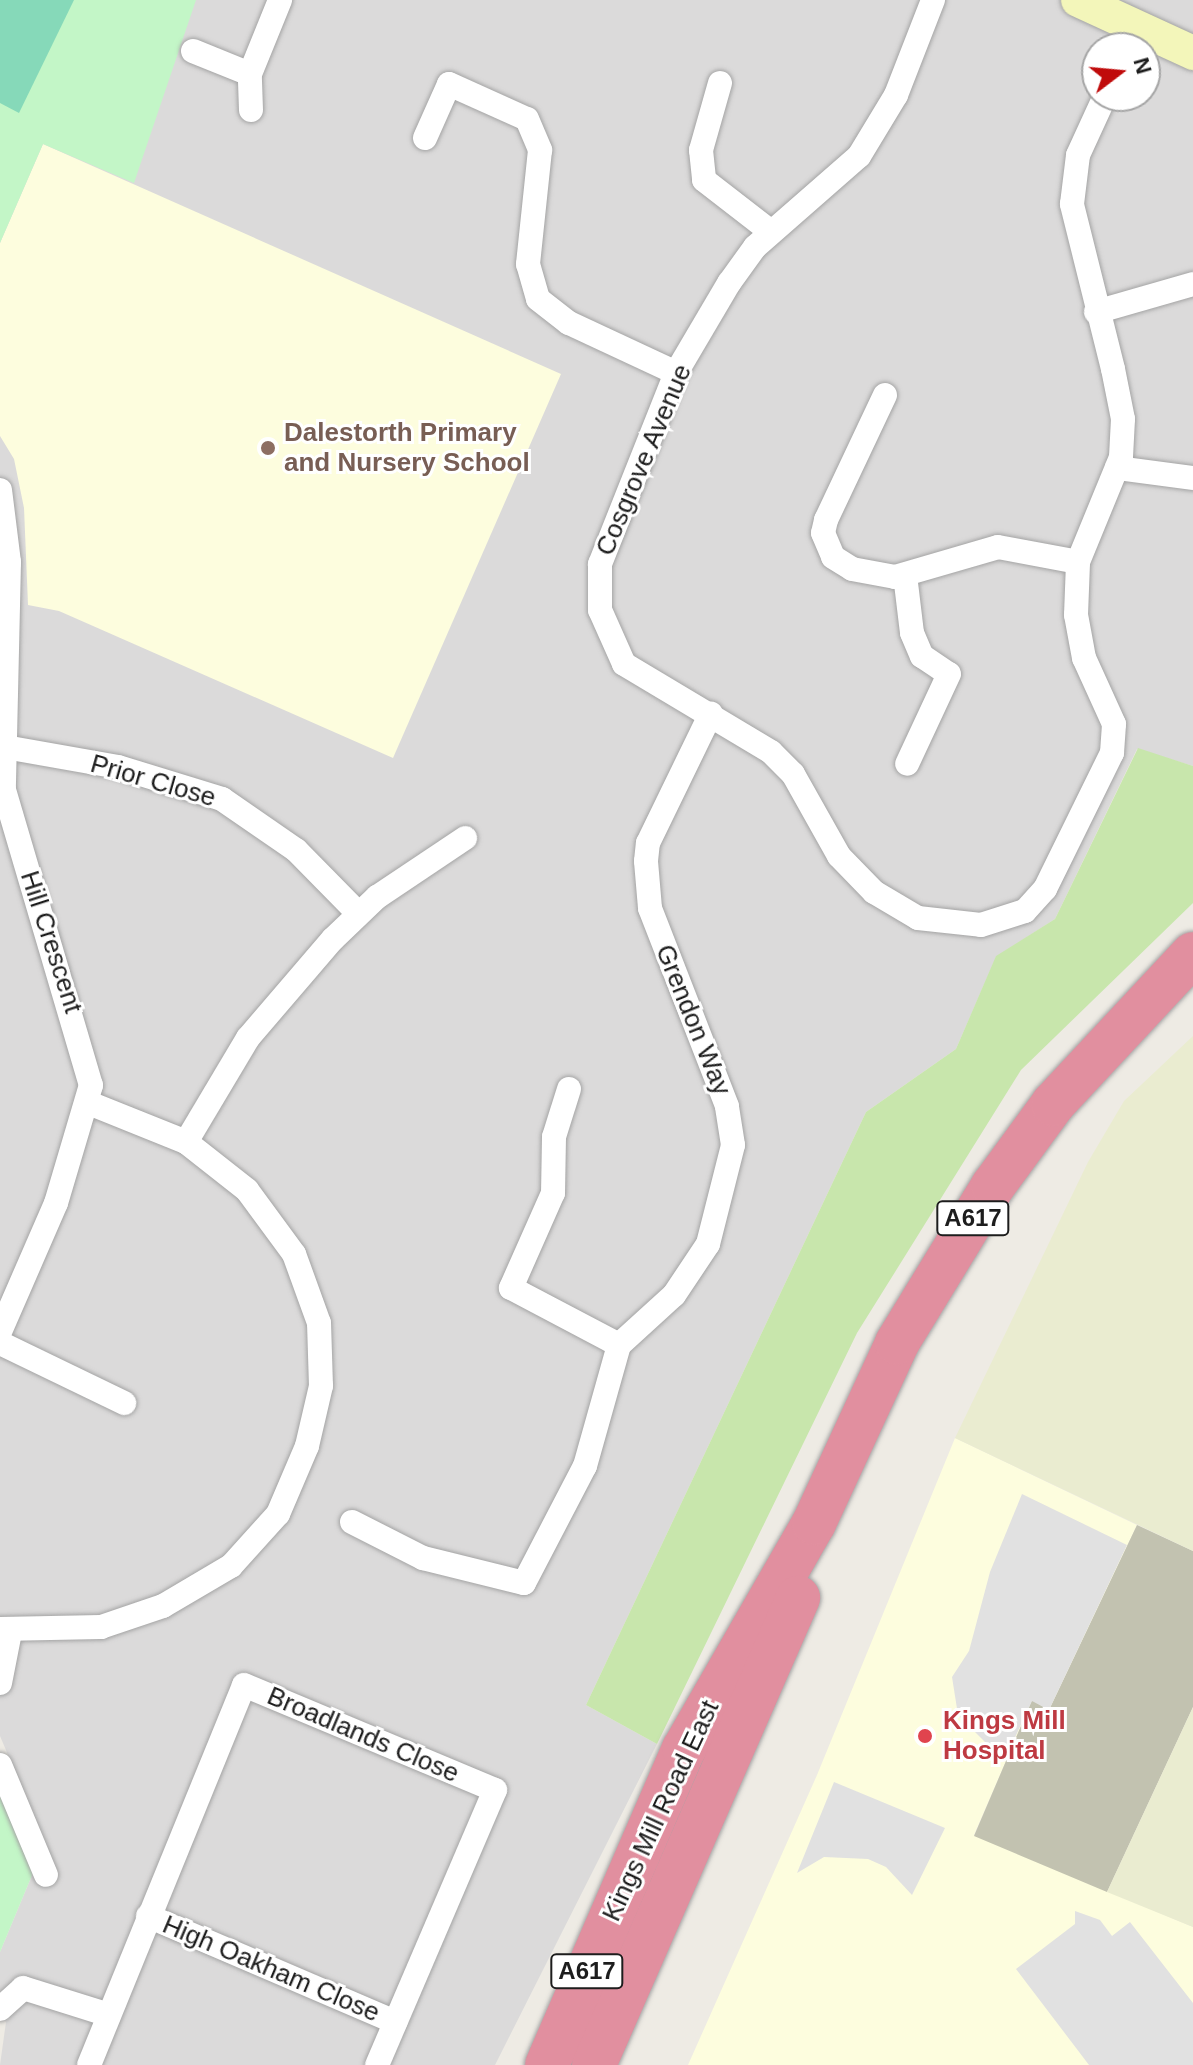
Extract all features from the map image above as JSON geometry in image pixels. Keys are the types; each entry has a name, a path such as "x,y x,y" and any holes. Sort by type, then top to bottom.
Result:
{"highway":[{"name":"Kings Mill Road East","path":"547,2065 684,1749 814,1523 897,1343 993,1186 1053,1104 1193,954"},
{"name":"Kings Mill Road East","path":"594,2065 805,1583 814,1523"}],"street":[{"path":"251,110 250,74 280,0"},
{"name":"Cosgrove Avenue","path":"933,0 896,95 859,156 771,232 729,283 676,373 600,564 600,610 624,664 711,713 793,774 839,856 874,892 918,918 981,925 1025,911 1045,889 1112,753 1114,724 1084,658 1076,615 1078,562 1117,468 1123,419 1072,204 1078,155 1098,112"},
{"path":"1078,0 1123,32"},
{"path":"1161,45 1193,53"},
{"path":"193,51 250,74"},
{"path":"720,83 701,150 704,180 771,232"},
{"path":"425,138 449,84 527,119 540,150 528,264 538,299 569,323 676,373"},
{"path":"1096,312 1193,284"},
{"path":"885,395 823,533 833,557 852,569 905,575 998,547 1078,562"},
{"path":"1117,468 1193,478"},
{"name":"Hill Crescent","path":"0,490 9,562 6,818 86,1053 89,1103 56,1203 0,1332"},
{"path":"905,575 917,644 949,674 907,764"},
{"name":"Grendon Way","path":"619,1345 674,1295 708,1244 733,1145 718,1073 667,958 646,886 648,843 711,713"},
{"name":"Prior Close","path":"5,747 118,767 222,799 296,850 358,913"},
{"path":"186,1142 248,1038 358,913 465,838"},
{"path":"352,1522 423,1558 524,1583 585,1466 619,1345 511,1288 553,1193 554,1137 569,1089"},
{"path":"0,1683 5,1631 101,1627 163,1606 231,1566 278,1514 307,1446 321,1386 319,1323 294,1254 247,1190 186,1142 89,1103"},
{"path":"0,1343 124,1403"},
{"name":"Broadlands Close","path":"89,2065 244,1685 495,1790 377,2065"},
{"path":"0,1765 46,1875"},
{"name":"High Oakham Close","path":"148,1916 395,2022"},
{"path":"0,2009 23,1988 109,2015"}],"shaded area":[{"path":"0,0 1193,0 1193,766 1137,749 1055,919 996,957 956,1049 866,1112 586,1705 657,1744 495,2065 0,2065 6,2022 0,2015 0,1952 35,1868 51,1857 0,1736"},
{"name":"Dalestorth Primary and Nursery School","path":"43,144 561,374 393,758 59,611 28,605 24,508 14,459 0,436 0,243"},
{"path":"1193,1036 1193,1551 955,1438 1088,1162 1124,1101"},
{"name":"Kings Mill Hospital","path":"955,1438 1137,1525 1049,1710 1032,1701 974,1835 1193,1927 1193,2065 688,2065 817,1775"},
{"path":"1022,1494 1127,1545 1049,1710 1032,1701 1004,1761 958,1715 952,1677 969,1651 990,1572"},
{"path":"1137,1525 1193,1551 1193,1707 1107,1892 974,1836 1032,1700 1049,1710"},
{"path":"1193,1707 1193,1927 1107,1892"},
{"path":"834,1782 945,1828 912,1895 886,1867 868,1859 824,1857 797,1873"},
{"path":"1075,1911 1100,1920 1112,1936 1130,1922 1193,2003 1193,2065 1089,2065 1016,1969 1075,1924"}],"green space":[{"path":"0,0 196,0 134,183 43,144 0,243"},
{"path":"0,0 74,0 19,113 0,103"},
{"path":"1138,748 1193,766 1193,903 1021,1070 857,1333 657,1744 586,1705 866,1112 956,1049 996,956 1055,919"},
{"path":"0,1786 35,1868 0,1952"}],"place":[{"name":"Dalestorth Primary and Nursery School","path":"268,448"},
{"name":"Kings Mill Hospital","path":"925,1736"}]}
